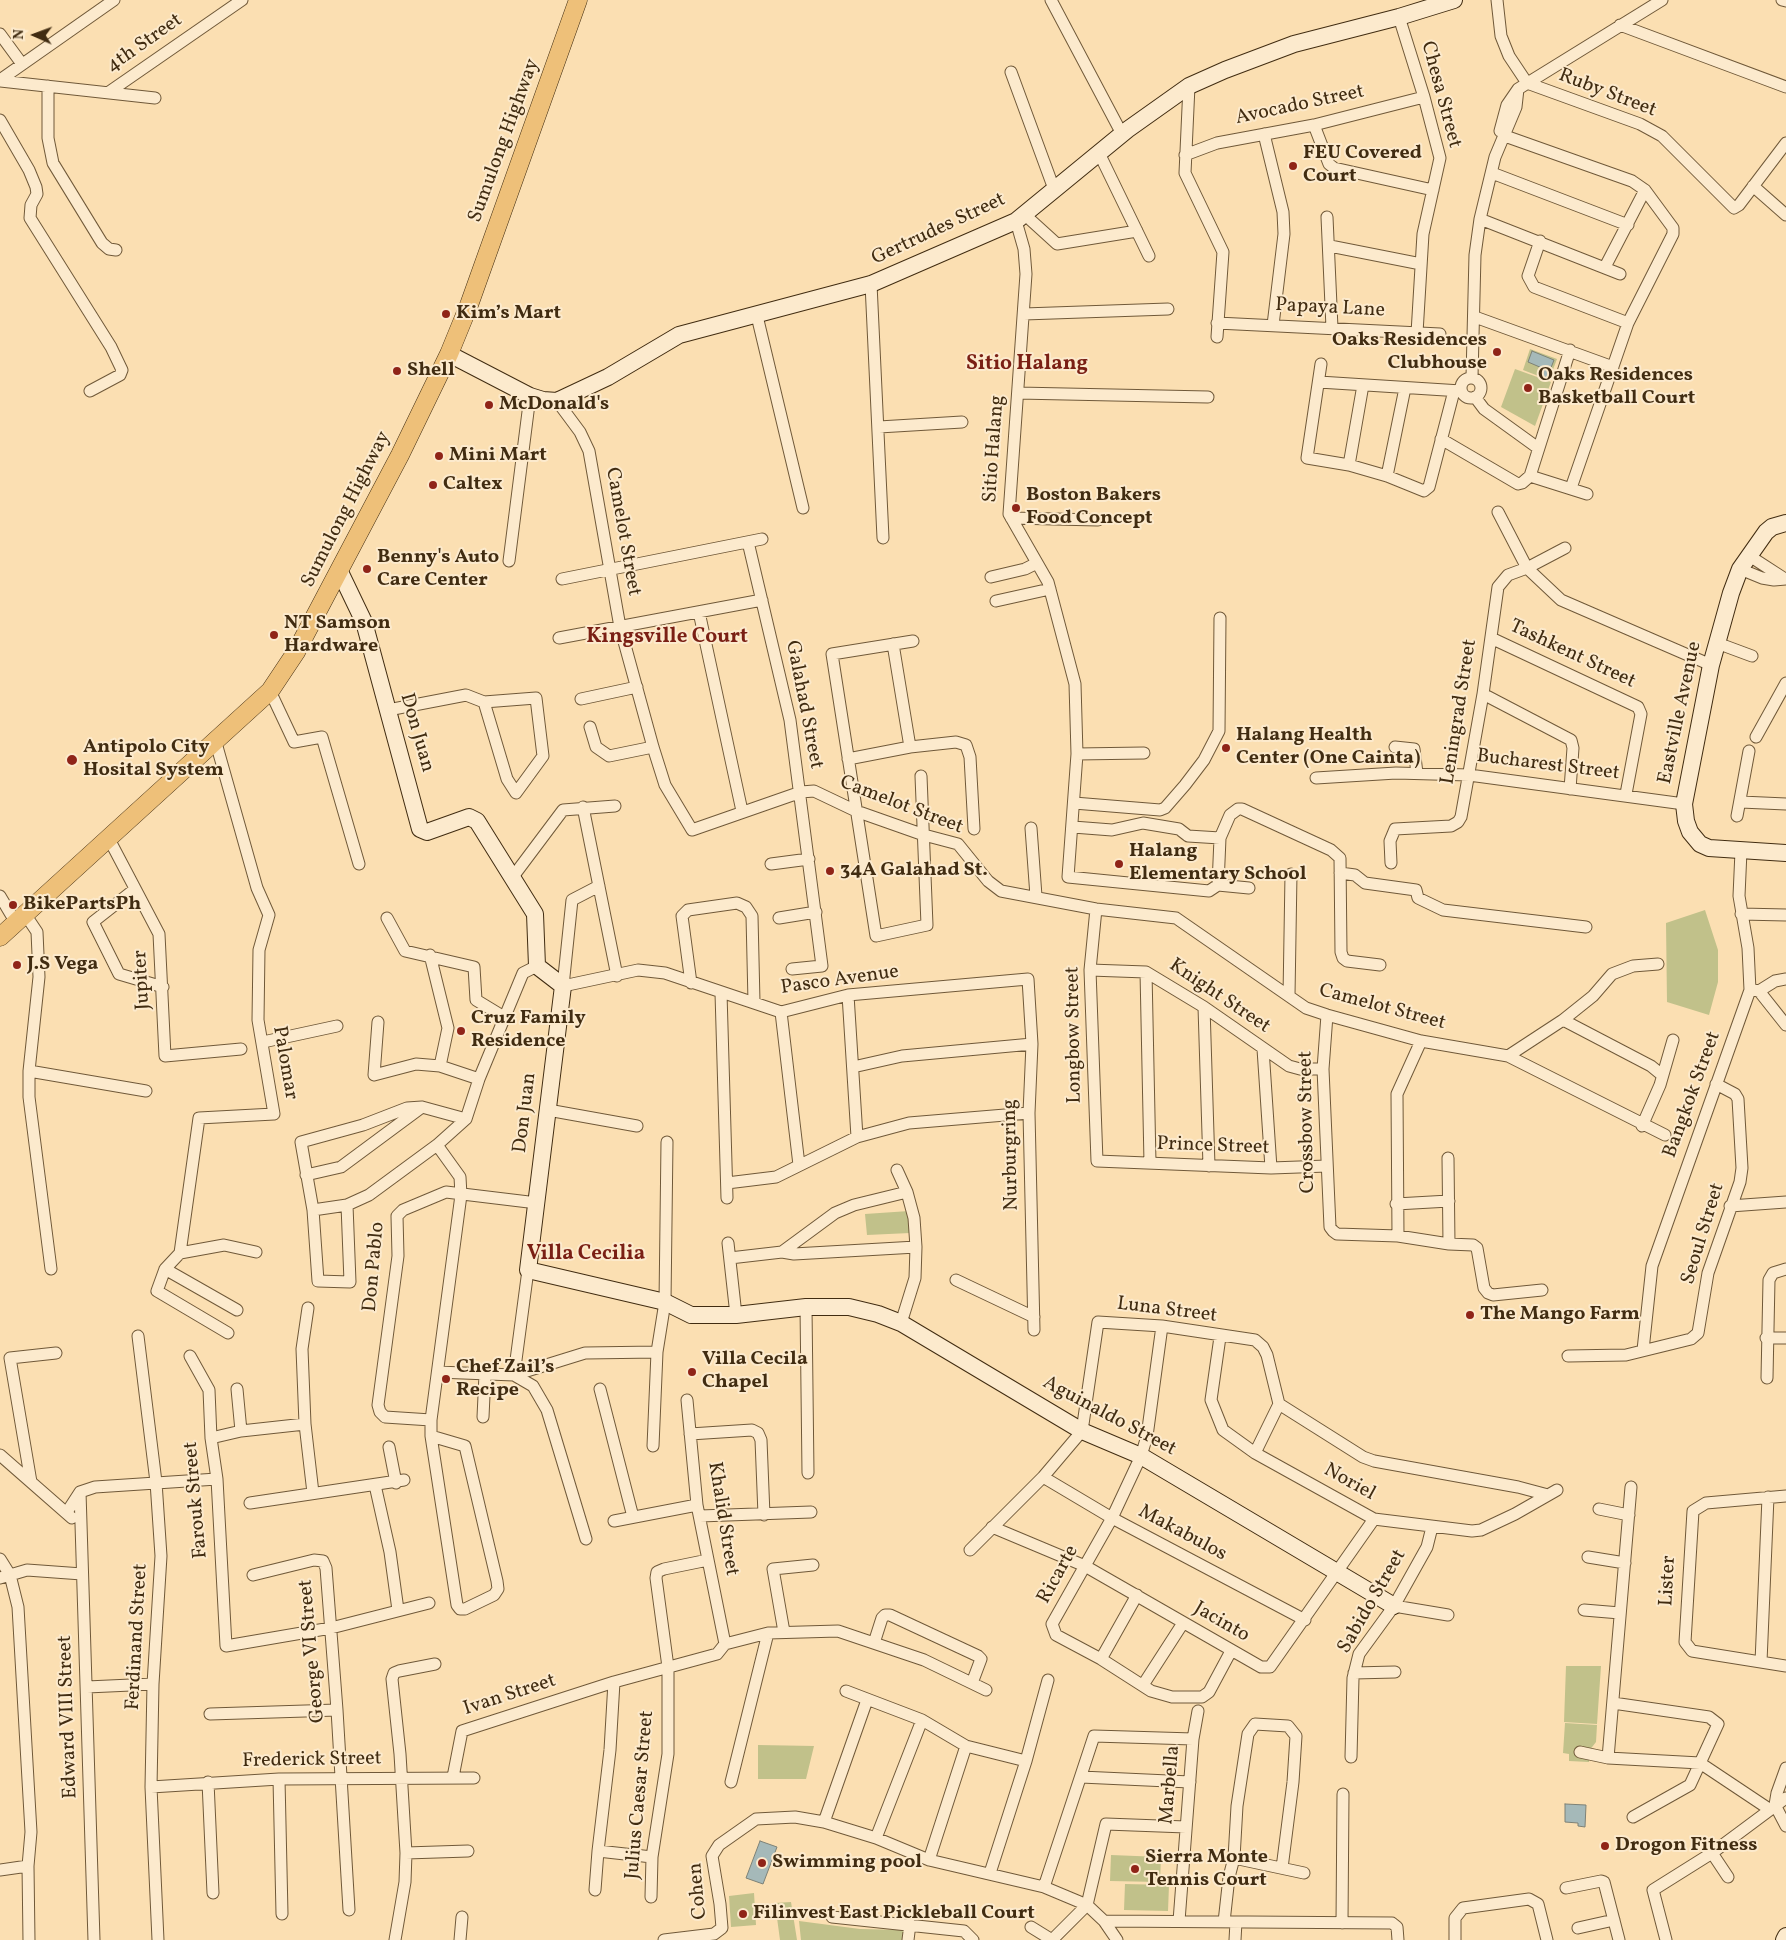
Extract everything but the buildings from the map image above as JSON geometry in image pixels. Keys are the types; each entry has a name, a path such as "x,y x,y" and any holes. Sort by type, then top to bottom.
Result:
{"main road":[{"name":"Sumulong Highway","path":"0,937 216,743 270,691 296,652 340,572 415,426 449,354 469,305 578,0"}],"street":[{"path":"0,81 114,0"},
{"name":"4th Street","path":"0,81 109,92 242,0"},
{"path":"1051,0 1122,134"},
{"name":"Gertrudes Street","path":"557,401 608,377 679,335 705,327 757,316 871,284 1020,217 1122,134 1189,86 1294,44 1399,17 1451,0"},
{"path":"1496,0 1501,36 1522,86"},
{"path":"1571,488 1628,323 1674,231 1673,226 1645,190 1632,181 1503,139 1499,133 1507,105 1522,86 1662,0"},
{"path":"1782,0 1786,2"},
{"name":"Chesa Street","path":"1399,17 1424,97 1440,158 1423,234 1417,333"},
{"path":"1620,25 1786,87"},
{"path":"0,34 22,64"},
{"path":"1011,72 1054,189"},
{"path":"48,86 48,138 53,163 102,242 109,249 116,250"},
{"path":"1189,86 1185,173 1223,252 1217,337"},
{"name":"Ruby Street","path":"1522,86 1640,124 1662,136 1734,208 1753,186"},
{"path":"109,92 155,98"},
{"name":"Avocado Street","path":"1185,155 1217,143 1314,125 1424,97"},
{"path":"0,120 29,170 36,187 36,194 31,204 30,218 111,348 122,370 120,375 90,391"},
{"path":"1314,125 1330,164 1334,168 1433,190"},
{"path":"1264,134 1283,212 1284,234 1273,325"},
{"path":"1472,377 1475,317 1475,255 1480,219 1503,139"},
{"path":"1786,143 1753,186 1786,215"},
{"path":"1099,153 1149,256"},
{"path":"1492,173 1628,225"},
{"path":"1605,267 1645,190"},
{"path":"1020,217 1057,244 1137,231"},
{"name":"Sitio Halang","path":"1020,217 1026,274 1009,514 1050,589 1074,684 1077,754 1068,878 1209,891 1218,885"},
{"path":"1328,217 1332,328"},
{"path":"1480,219 1620,274"},
{"path":"1540,241 1528,276 1534,286 1628,323"},
{"path":"1330,246 1421,264"},
{"path":"871,284 880,427 883,538"},
{"path":"1024,314 1168,310"},
{"path":"757,316 803,508"},
{"path":"1475,317 1613,367"},
{"name":"Papaya Lane","path":"1217,323 1440,334"},
{"path":"1441,439 1520,484 1530,476 1570,350"},
{"path":"449,354 530,396 543,400 557,401"},
{"path":"1321,364 1307,458 1349,465 1426,490 1458,391 1462,383 1472,377"},
{"path":"1319,382 1458,391 1467,397 1475,397 1481,392 1481,384 1472,377"},
{"path":"1349,465 1363,385"},
{"path":"1387,476 1405,388"},
{"path":"1018,393 1208,397"},
{"path":"510,561 530,396"},
{"path":"1475,397 1484,409 1538,448"},
{"name":"Camelot Street","path":"557,401 580,432 588,451 620,627 665,786 692,830 801,792 814,791 856,811 924,835 958,844 988,881 1001,891 1096,908 1176,918 1306,1008 1421,1041 1508,1056 1642,1126 1665,1135"},
{"path":"880,427 962,422"},
{"path":"1530,476 1587,494"},
{"path":"1498,512 1527,568 1561,600 1711,665"},
{"path":"1011,518 1098,520"},
{"name":"Eastville Avenue","path":"1786,523 1772,527 1744,562 1711,665 1684,804 1686,821 1690,832 1700,844 1709,848 1786,853"},
{"path":"562,579 762,539"},
{"name":"Galahad Street","path":"748,542 790,720 801,792 822,966 792,969"},
{"name":"Leningrad Street","path":"1392,863 1390,840 1395,829 1452,826 1458,822 1469,775 1483,694 1498,587 1508,576 1565,548"},
{"path":"1744,562 1785,579"},
{"path":"1744,562 1762,578 1785,579"},
{"path":"991,577 1025,569 1037,563"},
{"name":"Don Juan","path":"340,572 364,622 420,829 426,832 469,817 477,821 536,914 537,966"},
{"path":"996,601 1050,589"},
{"path":"559,638 762,600"},
{"path":"699,612 742,811"},
{"path":"1074,803 1160,810 1165,808 1204,760 1219,732 1220,618"},
{"name":"Tashkent Street","path":"1491,638 1638,707 1640,714 1626,794"},
{"path":"913,641 832,654 876,936 927,925 921,776"},
{"path":"1717,643 1752,656"},
{"path":"893,644 910,747"},
{"path":"1756,737 1783,697 1786,683"},
{"path":"581,699 637,686"},
{"path":"270,691 294,742 322,737 359,864"},
{"path":"1483,694 1571,740 1574,748 1570,789"},
{"path":"388,710 466,695 484,702 536,698 543,756 516,793 508,779 484,702"},
{"path":"590,727 596,747 609,756 653,747"},
{"path":"848,759 910,747 956,742 966,745 970,758 974,829"},
{"name":"Palomar","path":"180,1253 200,1118 274,1114 258,1020 259,950 269,915 258,888 216,743"},
{"path":"1396,747 1414,750 1417,773"},
{"path":"1737,816 1749,751"},
{"path":"1077,754 1144,753"},
{"name":"Bucharest Street","path":"1316,778 1417,773 1469,775 1570,789 1626,794 1684,804"},
{"path":"1741,802 1786,804"},
{"path":"512,878 562,810 615,806"},
{"path":"583,807 617,976"},
{"path":"1249,888 1218,885 1220,838 1234,810 1242,809 1336,853 1340,858 1341,952 1343,958 1347,961 1380,965"},
{"path":"1073,827 1112,830 1143,823 1179,829 1188,836 1220,838"},
{"path":"1031,828 1036,896"},
{"name":"Jupiter","path":"109,839 159,934 165,1056 241,1049"},
{"name":"Bangkok Street","path":"1644,1350 1652,1266 1716,1084 1755,990 1739,896 1741,851"},
{"path":"771,864 809,859"},
{"path":"1340,873 1355,875 1365,883 1416,890 1418,898 1450,912 1586,927"},
{"path":"1289,996 1291,874"},
{"path":"563,986 572,900 599,886"},
{"path":"135,889 92,922 119,974 163,987"},
{"path":"0,896 21,919 37,932 39,977 29,1071 29,1097 51,1269"},
{"path":"691,983 682,916 688,910 737,903 746,907 752,916 754,1002"},
{"name":"Longbow Street","path":"1096,908 1090,970 1097,1161"},
{"path":"779,918 816,912"},
{"path":"1741,914 1786,915"},
{"path":"387,918 405,951 430,955 474,967 476,1000 504,1017"},
{"path":"430,955 448,1028 440,1066"},
{"path":"1508,1056 1563,1020 1593,996 1612,974 1633,966 1658,964"},
{"path":"313,1210 347,1205 369,1195 437,1145 466,1118 479,1078 523,973 537,966 563,986"},
{"name":"Pasco Avenue","path":"563,986 638,970 665,974 781,1012 848,995 1028,979"},
{"name":"Knight Street","path":"1090,970 1146,972 1204,1007 1289,1066 1300,1069 1323,1069"},
{"path":"1146,972 1150,1164"},
{"name":"Nurburgring","path":"1028,979 1032,1044 1029,1113 1034,1330"},
{"path":"1786,979 1775,981 1755,990 1786,1026"},
{"name":"Don Juan","path":"514,1375 563,986"},
{"path":"721,993 727,1198"},
{"path":"848,995 857,1137"},
{"path":"1204,1007 1209,1166"},
{"path":"781,1012 799,1165"},
{"name":"Crossbow Street","path":"1327,1015 1323,1069 1330,1227 1337,1234 1398,1236"},
{"path":"1563,1020 1651,1066 1662,1075"},
{"path":"378,1022 374,1075 416,1064 440,1066 479,1078"},
{"path":"263,1042 337,1026"},
{"path":"1642,1126 1674,1040"},
{"path":"1421,1041 1397,1094 1396,1204 1398,1236 1449,1244 1473,1245 1477,1248 1484,1288 1493,1295 1542,1290"},
{"path":"853,1067 902,1056 1032,1044"},
{"path":"1263,1049 1270,1168"},
{"path":"29,1071 146,1091"},
{"name":"Seoul Street","path":"1568,1356 1626,1355 1691,1339 1698,1333 1708,1273 1740,1182 1742,1168 1739,1103 1735,1094 1716,1084"},
{"path":"347,1205 350,1282 318,1281 313,1210 301,1142 363,1125 407,1108 422,1107 466,1118"},
{"path":"306,1175 341,1168 422,1107"},
{"path":"548,1110 637,1126"},
{"path":"727,1183 776,1177 857,1137 908,1123 1029,1113"},
{"path":"653,1446 657,1352 665,1302 667,1142"},
{"path":"431,1436 465,1446 497,1581 498,1589 494,1594 465,1609 460,1609 457,1605 431,1436 431,1420 461,1195 460,1177 437,1145"},
{"path":"1448,1158 1449,1244"},
{"name":"Prince Street","path":"1097,1161 1270,1168 1327,1166"},
{"path":"897,1170 907,1192 914,1218 916,1247 915,1278 901,1323"},
{"name":"Don Pablo","path":"431,1420 385,1417 380,1412 378,1405 398,1262 397,1216 403,1210 446,1192 536,1203"},
{"path":"782,1252 835,1214 854,1206 907,1192"},
{"path":"1396,1204 1449,1201"},
{"path":"1730,1206 1786,1202"},
{"path":"728,1243 736,1315"},
{"path":"228,1333 157,1291 165,1270 180,1253 224,1245 256,1252"},
{"path":"730,1258 782,1252 794,1254 916,1247"},
{"path":"165,1270 237,1310"},
{"name":"Aguinaldo Street","path":"528,1270 665,1302 691,1315 736,1315 806,1307 849,1307 878,1314 901,1323 1082,1431 1141,1456 1338,1571 1394,1606 1448,1615"},
{"path":"1768,1378 1766,1338 1769,1280 1773,1273 1786,1270"},
{"path":"956,1280 1034,1317"},
{"path":"806,1307 808,1473"},
{"path":"308,1308 302,1349 305,1424 313,1493"},
{"name":"Luna Street","path":"1082,1431 1098,1322 1162,1326 1220,1337 1255,1340 1263,1347 1279,1404"},
{"name":"Ricarte","path":"1162,1326 1147,1436 1141,1456 1112,1518 1052,1624 1056,1635 1100,1659 1151,1691 1172,1697 1202,1697 1210,1692 1232,1651"},
{"name":"Ferdinand Street","path":"138,1336 156,1482 161,1556 153,1684 151,1787 158,1940"},
{"name":"Noriel","path":"1220,1337 1211,1400 1223,1430 1255,1453 1374,1519 1432,1527 1472,1531 1481,1530 1515,1514 1552,1493 1374,1461 1279,1404"},
{"path":"1766,1338 1786,1338"},
{"path":"438,1372 514,1375 585,1353 657,1352"},
{"path":"31,1482 10,1358 56,1353"},
{"name":"Farouk Street","path":"190,1356 209,1390 211,1438 217,1479 226,1646 331,1628"},
{"path":"482,1417 485,1374"},
{"path":"514,1375 533,1386 547,1410 586,1539"},
{"path":"237,1389 241,1431"},
{"path":"600,1389 633,1517"},
{"name":"Khalid Street","path":"687,1400 697,1505 725,1644"},
{"path":"1255,1453 1279,1404"},
{"path":"211,1438 241,1431 305,1424"},
{"path":"690,1434 752,1430 758,1433 761,1440 764,1515"},
{"path":"970,1550 1044,1477 1082,1431"},
{"path":"250,1503 400,1482 389,1447"},
{"path":"0,1455 67,1512 81,1528"},
{"name":"Makabulos","path":"1044,1477 1112,1518 1305,1620"},
{"path":"67,1512 80,1492 95,1488 217,1479"},
{"path":"375,1485 390,1552 398,1610"},
{"path":"1608,1758 1631,1487"},
{"name":"Edward VIII Street","path":"80,1492 94,1940"},
{"name":"Lister","path":"1786,1496 1706,1503 1693,1511 1691,1517 1685,1642 1692,1651 1786,1666"},
{"path":"1761,1662 1768,1497"},
{"path":"614,1521 697,1505"},
{"path":"1599,1508 1629,1515"},
{"path":"700,1516 811,1512"},
{"name":"Jacinto","path":"992,1527 1085,1566 1261,1667 1270,1667 1305,1620 1374,1519"},
{"name":"Sabido Street","path":"1351,1758 1354,1673 1359,1654 1394,1606 1427,1547 1432,1527"},
{"path":"1588,1557 1625,1563"},
{"path":"0,1559 18,1608 31,1832 28,1866 29,1940"},
{"name":"George VI Street","path":"254,1574 314,1560 323,1561 326,1568 349,1910"},
{"name":"Julius Caesar Street","path":"651,1897 652,1857 668,1754 668,1667 656,1578 658,1572 664,1569 708,1560"},
{"path":"784,1632 773,1569 813,1565"},
{"path":"5,1576 27,1570 82,1574"},
{"path":"1100,1659 1136,1595"},
{"path":"331,1628 429,1603"},
{"path":"1584,1610 1620,1614"},
{"path":"874,1644 882,1618 885,1614 890,1615 978,1656 981,1659 972,1683"},
{"path":"1143,1685 1183,1623"},
{"path":"595,1890 610,1750 614,1682 717,1654 725,1644 768,1633 838,1631 924,1660 986,1690"},
{"path":"731,1782 768,1633"},
{"path":"396,1940 405,1882 406,1853 400,1754 392,1679 394,1674 399,1671 435,1664"},
{"path":"1354,1673 1395,1672"},
{"path":"990,1873 1026,1761 1048,1680"},
{"name":"Ivan Street","path":"453,1777 462,1731 614,1682"},
{"path":"87,1687 153,1684"},
{"path":"846,1691 922,1720 966,1746 1026,1761"},
{"path":"867,1700 824,1822 876,1838 929,1860 1044,1887 1087,1905 1104,1921 1117,1940"},
{"path":"1613,1703 1709,1717 1718,1724 1690,1785 1634,1817"},
{"path":"210,1714 337,1710"},
{"name":"Marbella","path":"1179,1922 1193,1739 1198,1711"},
{"path":"876,1838 922,1720"},
{"path":"1235,1940 1230,1922 1229,1877 1234,1858 1237,1806 1248,1734 1254,1724 1288,1726 1296,1736 1294,1782 1282,1868"},
{"path":"1044,1887 1094,1736 1193,1739"},
{"path":"929,1860 966,1746"},
{"path":"1580,1752 1608,1758 1700,1763 1772,1807 1786,1826"},
{"path":"1772,1807 1786,1768"},
{"path":"1081,1777 1190,1782"},
{"name":"Frederick Street","path":"151,1787 279,1779 474,1778"},
{"path":"279,1779 282,1914"},
{"path":"208,1782 213,1893"},
{"path":"1342,1923 1343,1794"},
{"path":"1666,1940 1653,1890 1712,1853 1786,1798"},
{"name":"Cohen","path":"664,1940 714,1934 722,1928 712,1856 719,1845 756,1819 795,1817 824,1822"},
{"path":"1031,1928 1052,1940 1087,1905 1106,1824 1186,1827"},
{"path":"406,1853 468,1851"},
{"path":"598,1851 652,1857"},
{"path":"1712,1853 1728,1877"},
{"path":"1234,1858 1304,1873"},
{"path":"0,1870 28,1866"},
{"path":"1566,1888 1601,1881 1604,1883 1619,1940"},
{"path":"1455,1940 1455,1918 1463,1908 1529,1899 1538,1904 1546,1940"},
{"path":"460,1940 462,1917"},
{"path":"832,1917 910,1924 964,1932 973,1940"},
{"path":"1578,1928 1614,1920"},
{"path":"1104,1921 1392,1923 1397,1927 1398,1940"},
{"path":"908,1940 910,1924"},
{"path":"1784,1940 1786,1936"}],"green space":[{"path":"1530,349 1557,359 1549,380 1523,370"},
{"name":"Oaks Residences Basketball Court","path":"1515,369 1551,382 1535,426 1501,407"},
{"path":"1705,910 1718,950 1718,982 1709,1015 1667,1002 1666,923"},
{"path":"909,1211 910,1233 867,1235 865,1214"},
{"path":"1566,1666 1601,1666 1597,1724 1564,1722"},
{"path":"1565,1723 1597,1725 1596,1742 1589,1751 1589,1762 1569,1761 1569,1754 1563,1753"},
{"path":"758,1745 814,1746 806,1779 758,1779"},
{"name":"Sierra Monte Tennis Court","path":"1111,1855 1161,1857 1160,1882 1110,1881"},
{"path":"1125,1884 1169,1885 1168,1911 1124,1910"},
{"name":"Filinvest East Pickleball Court","path":"754,1893 756,1925 731,1927 729,1896"},
{"path":"791,1902 797,1940 780,1940 775,1903"},
{"path":"799,1921 860,1929 905,1930 904,1940 801,1940"}],"shaded area":[{"path":"1532,351 1554,360 1547,378 1539,374 1542,368 1528,362"},
{"path":"1565,1804 1586,1805 1585,1827 1578,1826 1578,1823 1565,1822"},
{"name":"Swimming pool","path":"760,1841 777,1847 763,1884 746,1878"}],"place":[{"name":"FEU Covered Court","path":"1293,166"},
{"name":"Kim’s Mart","path":"446,314"},
{"name":"Oaks Residences Clubhouse","path":"1497,352"},
{"name":"Shell","path":"397,371"},
{"name":"Oaks Residences Basketball Court","path":"1528,388"},
{"name":"McDonald's","path":"489,405"},
{"name":"Mini Mart","path":"439,456"},
{"name":"Caltex","path":"433,485"},
{"name":"Boston Bakers Food Concept","path":"1016,508"},
{"name":"Benny's Auto Care Center","path":"367,569"},
{"name":"NT Samson Hardware","path":"274,635"},
{"name":"Halang Health Center (One Cainta)","path":"1226,748"},
{"name":"Antipolo City Hosital System","path":"72,760"},
{"name":"Halang Elementary School","path":"1119,864"},
{"name":"34A Galahad St.","path":"830,871"},
{"name":"BikePartsPh","path":"13,905"},
{"name":"J.S Vega","path":"17,965"},
{"name":"Cruz Family Residence","path":"461,1031"},
{"name":"The Mango Farm","path":"1470,1315"},
{"name":"Villa Cecila Chapel","path":"692,1372"},
{"name":"Chef Zail’s Recipe","path":"446,1379"},
{"name":"Drogon Fitness","path":"1605,1846"},
{"name":"Swimming pool","path":"762,1863"},
{"name":"Sierra Monte Tennis Court","path":"1135,1869"},
{"name":"Filinvest East Pickleball Court","path":"743,1914"}],"district":[{"name":"Sitio Halang","path":"1027,365"},
{"name":"Kingsville Court","path":"667,638"},
{"name":"Villa Cecilia","path":"586,1255"}]}
